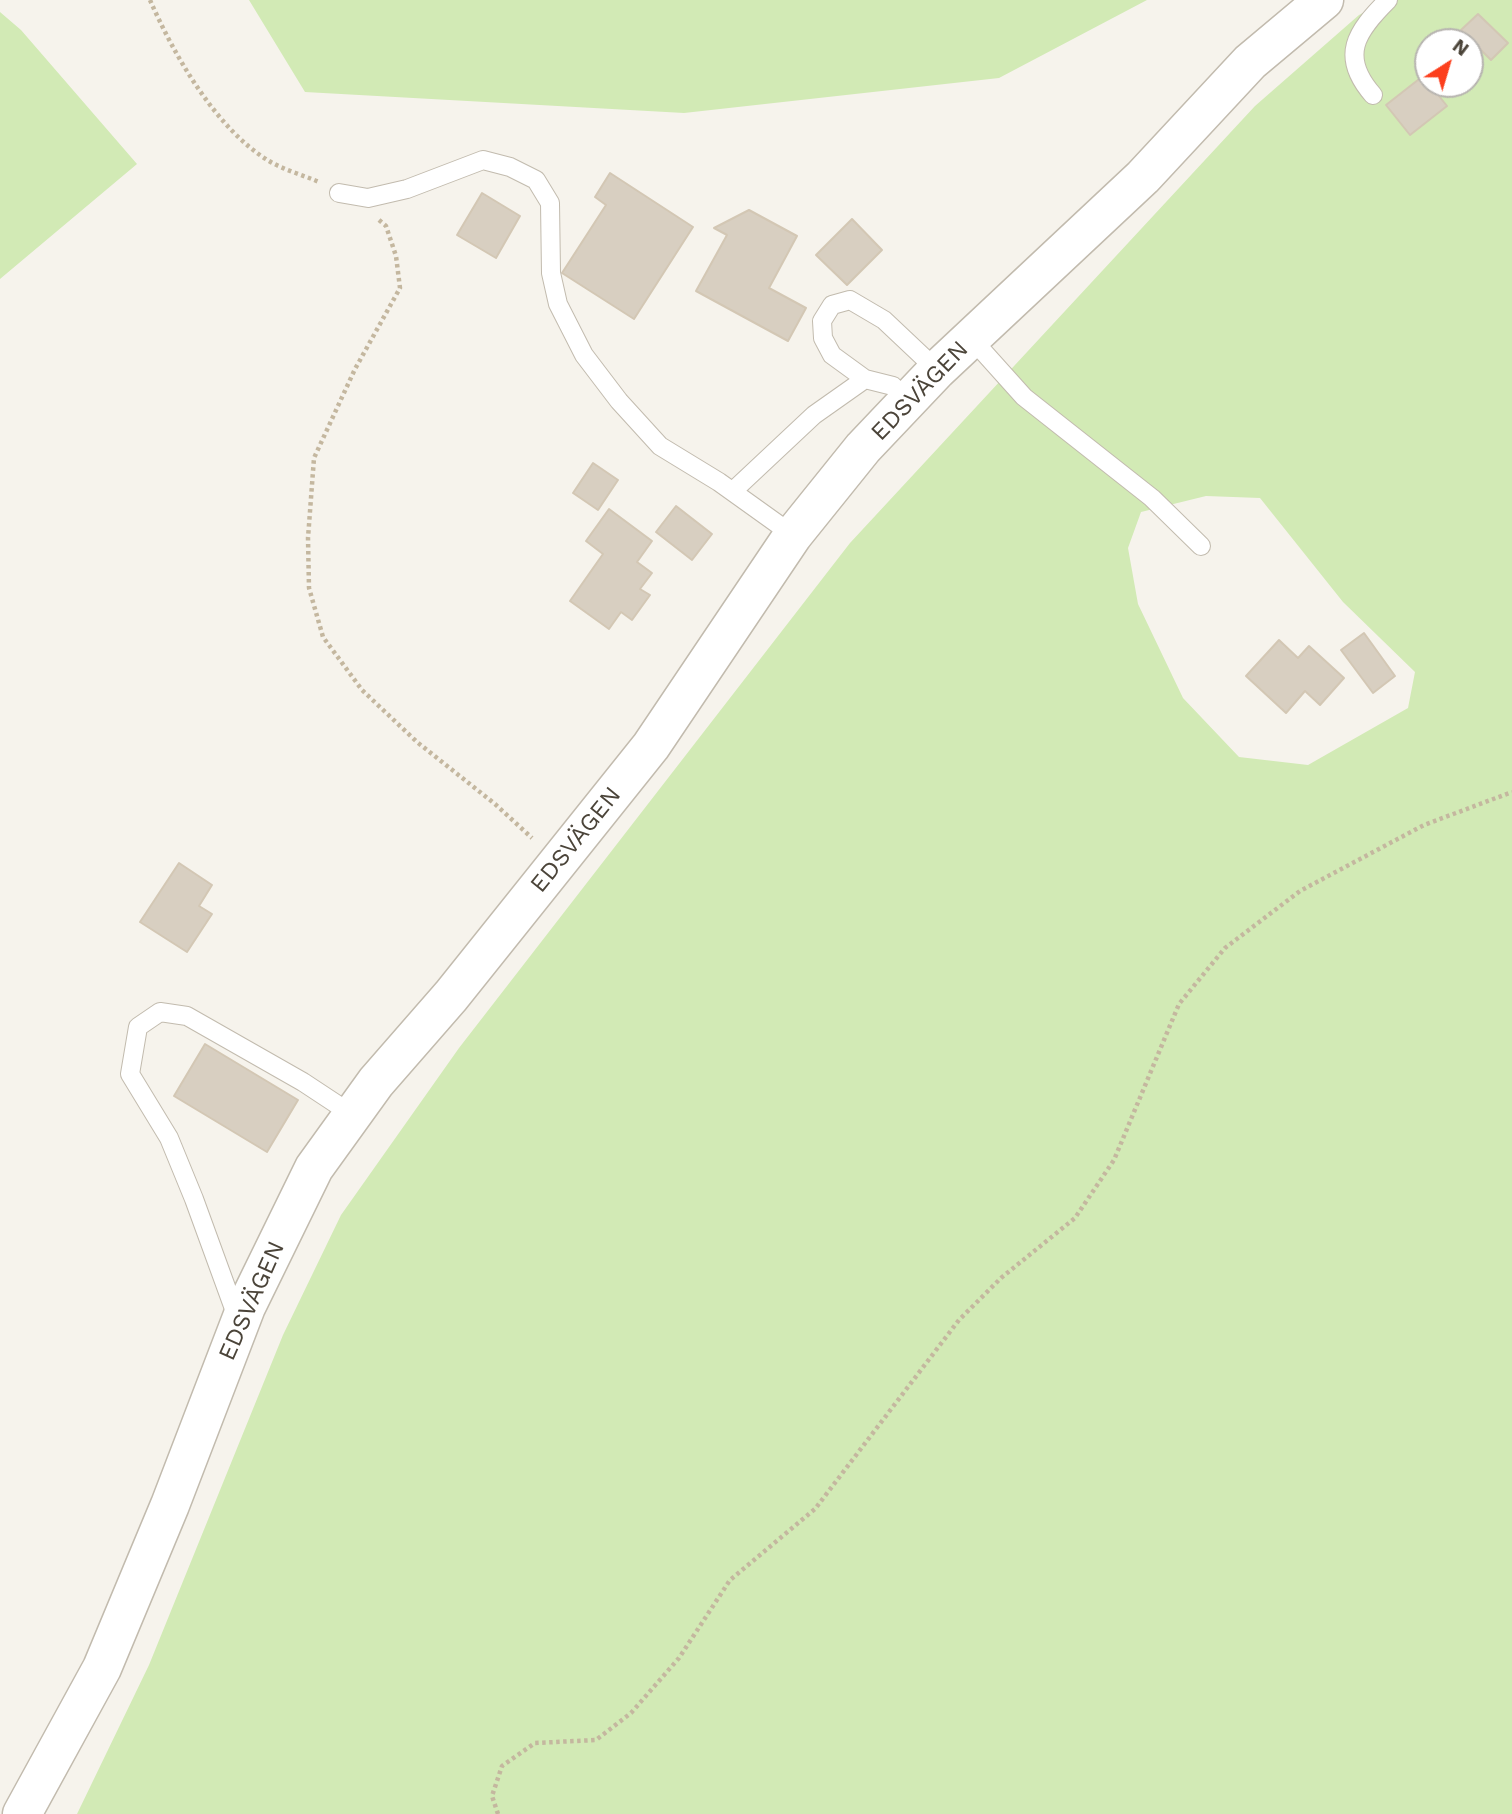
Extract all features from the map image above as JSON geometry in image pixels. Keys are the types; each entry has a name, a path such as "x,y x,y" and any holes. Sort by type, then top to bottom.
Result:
{"street":[{"name":"EDSVÄGEN","path":"22,1814 102,1668 170,1505 240,1324 314,1168 376,1082 451,996 651,746 793,535 863,448 937,370 1143,177 1250,62 1324,0"}],"lane":[{"path":"1373,95 1364,85 1354,65 1354,44 1366,22 1388,0"},
{"path":"339,193 368,198 407,189 483,160 510,167 536,180 550,204 551,273 558,304 584,355 619,401 660,446 733,491 793,535"},
{"path":"907,403 893,386 865,379 832,355 823,338 822,321 832,305 850,300 884,320 937,370"},
{"path":"971,338 1024,397 1152,498 1200,546"},
{"path":"733,491 814,415 865,379"},
{"path":"240,1324 169,1138 130,1074 138,1027 160,1012 187,1016 303,1082 353,1115"}],"path":[{"path":"150,0 182,63 221,121 268,160 361,205 386,226 396,256 400,288 355,369 314,458 308,538 309,588 323,637 362,691 417,742 495,804 558,863"},
{"path":"498,1814 492,1797 502,1766 535,1743 596,1740 631,1713 678,1658 730,1580 815,1509 959,1320 1001,1278 1075,1218 1114,1160 1179,1004 1225,948 1300,891 1424,825 1512,792"}],"green space":[{"path":"249,0 1147,0 999,78 684,113 305,92"},
{"path":"1387,0 1512,0 1512,1814 77,1814 149,1665 283,1335 341,1215 459,1048 850,543 1255,106 1359,15","holes":["1206,496 1260,498 1343,602 1415,672 1408,708 1308,765 1239,757 1183,698 1138,604 1128,548 1141,512"]},
{"path":"0,12 21,30 137,164 0,279"}],"building":[{"path":"1478,14 1508,43 1491,60 1484,53 1484,28 1463,28"},
{"path":"1414,83 1414,98 1441,98 1447,106 1410,135 1386,105"},
{"path":"610,173 693,227 634,319 562,273 606,205 595,197"},
{"path":"482,193 520,216 496,258 457,235"},
{"path":"749,210 797,236 769,288 806,308 788,341 696,291 727,235 714,228"},
{"path":"852,219 882,250 847,285 816,255"},
{"path":"593,463 618,480 598,510 573,493"},
{"path":"676,506 712,534 692,560 656,532"},
{"path":"609,509 652,541 637,562 652,573 640,589 650,595 632,620 621,612 609,629 570,601 603,554 586,541"},
{"path":"1364,633 1395,676 1373,693 1341,650"},
{"path":"1279,640 1298,658 1309,646 1344,678 1320,705 1305,691 1286,713 1246,676"},
{"path":"179,863 212,885 199,906 212,914 187,952 140,922"},
{"path":"205,1044 298,1100 267,1152 174,1096"}]}
